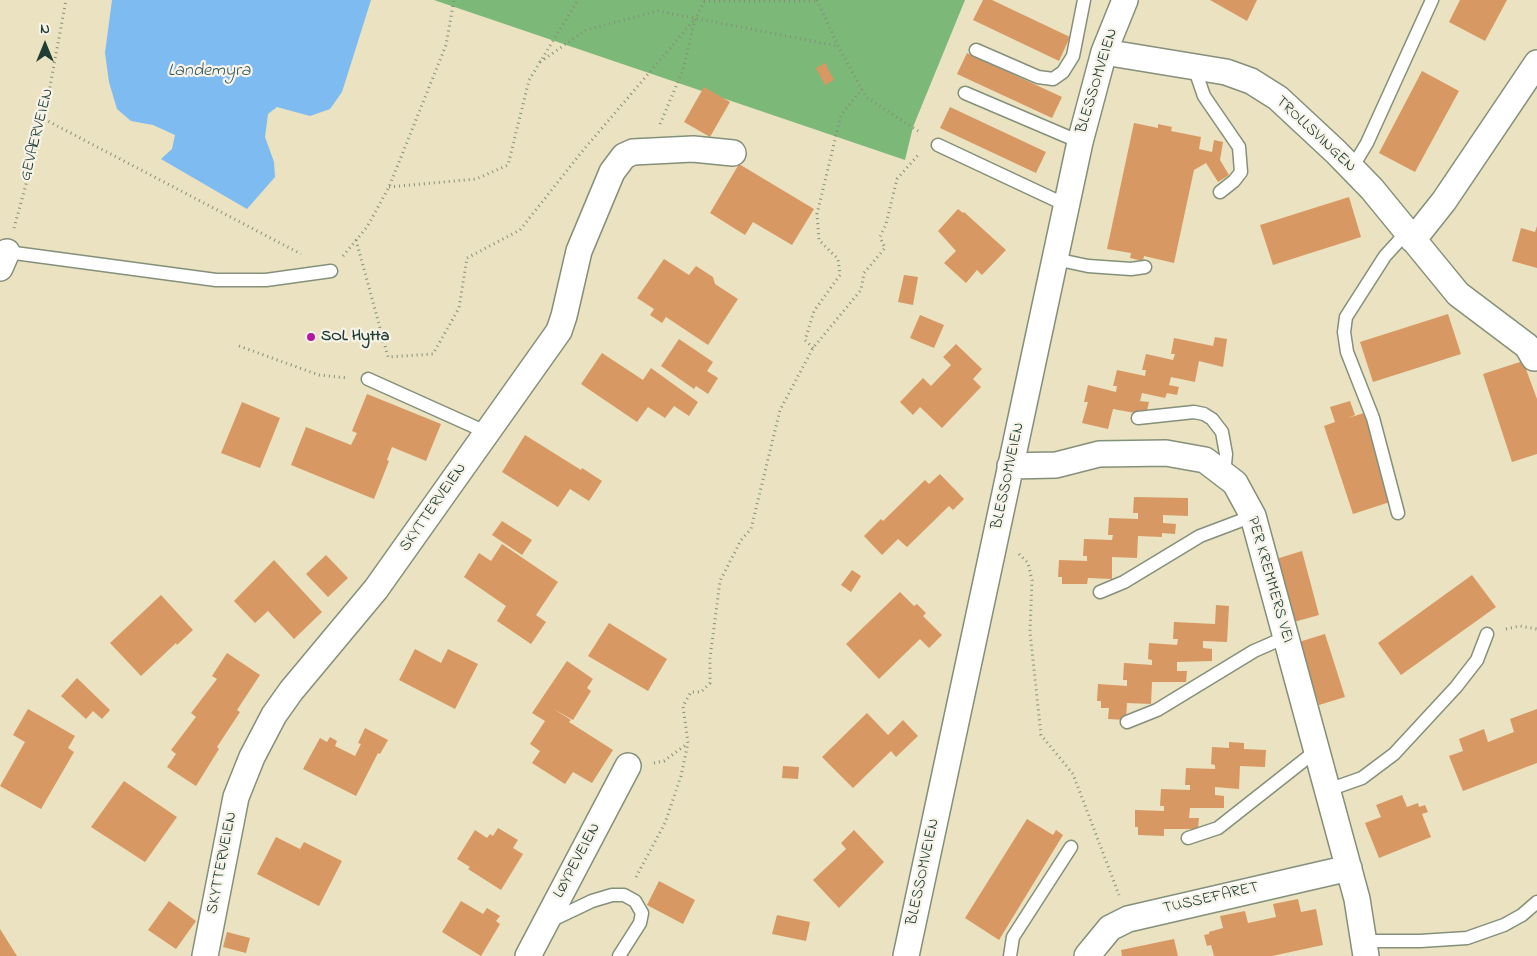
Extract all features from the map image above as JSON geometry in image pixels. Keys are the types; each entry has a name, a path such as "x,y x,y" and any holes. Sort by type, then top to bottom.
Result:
{"street":[{"name":"BLESSOMVEIEN","path":"906,956 1080,142 1104,52 1125,0"},
{"name":"TROLLSVINGEN","path":"1104,52 1226,72 1251,81 1278,98 1352,168 1458,294 1527,346 1534,358"},
{"path":"1410,236 1444,201 1537,63"},
{"name":"SKYTTERVEIEN","path":"205,956 236,797 252,757 274,715 291,691 376,589 559,331 579,250 612,172 624,156 633,152 692,149 733,153"},
{"name":"PER KREMMERS VEI","path":"1010,466 1056,464 1099,454 1166,453 1205,460 1235,483 1253,516 1349,868 1365,948"},
{"name":"LØYPEVEIEN","path":"528,956 628,766"},
{"name":"TUSSEFARET","path":"1087,956 1110,928 1128,919 1349,868"}],"lane":[{"path":"976,50 1038,77 1053,79 1064,72 1073,56 1084,0"},
{"path":"1352,168 1367,143 1432,0"},
{"path":"1194,67 1204,96 1239,147 1241,172 1234,181 1220,192"},
{"path":"965,94 1080,142"},
{"path":"938,145 1066,205"},
{"path":"1398,514 1373,418 1347,352 1344,332 1346,317 1385,256 1410,236"},
{"path":"1055,258 1088,266 1131,269 1145,267"},
{"path":"4,260 216,280 266,280 330,271"},
{"path":"368,379 486,432"},
{"path":"1138,418 1194,412 1204,414 1212,419 1222,432 1226,454 1224,475"},
{"path":"1100,592 1124,582 1200,536 1253,516"},
{"path":"1328,790 1362,778 1394,754 1456,688 1477,660 1487,634"},
{"path":"1127,722 1157,710 1254,651 1286,637"},
{"path":"1188,838 1218,828 1316,750"},
{"path":"1010,956 1013,937 1071,847"},
{"path":"546,923 592,901 612,895 624,895 635,902 642,913 640,923 620,956"},
{"name":"PER KREMMERS VEI","path":"1365,948 1467,938 1504,925 1522,915 1537,902"}],"path":[{"name":"GEVÆRVEIEN","path":"4,260 44,119 66,0"},
{"path":"44,119 330,271 367,227 389,187 446,46 454,0"},
{"path":"389,187 476,179 508,165 529,80 578,0"},
{"path":"356,240 388,357 433,354 458,308 467,258 520,230 580,154 695,19 705,0 817,1 838,46 866,97 938,145"},
{"path":"540,62 586,30 658,11 838,46"},
{"path":"649,150 683,70 695,19"},
{"path":"813,348 805,340 814,311 840,274 838,259 819,240 817,214 841,115 862,89"},
{"path":"624,895 644,864 665,823 681,776 688,743 683,706 691,692 701,692 710,683 710,658 720,581 741,540 750,530 780,410 813,348 861,290 864,273 886,248 880,237 886,224 897,179 922,150 938,145"},
{"path":"239,346 320,375 368,379"},
{"path":"994,548 1021,554 1028,563 1032,580 1030,632 1041,736 1073,774 1128,919"},
{"path":"1487,634 1520,626 1537,630"},
{"path":"628,766 664,761 688,743"}],"green space":[{"path":"434,0 965,0 913,127 905,160"}],"water":[{"name":"Landemyra","path":"112,0 371,0 342,92 330,109 310,116 277,107 268,114 265,137 274,162 275,177 247,209 161,159 172,149 175,135 153,125 131,121 117,109 109,82 105,53"}],"building":[{"path":"983,0 992,0 1070,37 1059,61 973,20"},
{"path":"1210,0 1257,0 1247,21"},
{"path":"1460,0 1507,0 1485,41 1449,22"},
{"path":"967,53 1062,97 1052,118 957,74"},
{"path":"825,63 834,80 825,85 816,68"},
{"path":"1422,71 1459,91 1415,172 1379,153"},
{"path":"704,87 730,102 710,137 684,122"},
{"path":"950,107 1046,152 1036,173 940,128"},
{"path":"1134,123 1158,128 1158,124 1172,127 1171,131 1201,137 1199,149 1212,152 1214,140 1223,142 1220,160 1229,175 1218,182 1206,163 1194,170 1174,263 1144,256 1143,261 1130,258 1131,253 1107,249"},
{"path":"739,164 814,209 792,245 753,222 745,235 710,213"},
{"path":"1349,197 1361,237 1273,265 1260,225"},
{"path":"958,209 964,212 1006,250 982,275 977,270 966,283 944,263 956,251 938,231"},
{"path":"1537,226 1537,268 1512,261 1521,228 1535,232"},
{"path":"664,259 689,275 696,266 713,277 715,284 738,299 708,345 666,317 662,323 650,315 654,309 637,298"},
{"path":"904,275 918,277 913,305 898,302"},
{"path":"1448,314 1461,354 1373,382 1360,342"},
{"path":"920,315 944,325 934,348 910,338"},
{"path":"1215,337 1227,339 1223,367 1199,361 1195,382 1171,377 1169,385 1179,387 1177,395 1167,393 1165,398 1142,393 1140,401 1149,402 1146,415 1113,409 1108,429 1082,423 1088,402 1084,402 1088,385 1116,392 1117,386 1113,386 1117,370 1145,376 1146,370 1142,370 1146,354 1173,360 1175,354 1171,354 1174,338 1213,346"},
{"path":"679,339 713,362 707,371 718,378 708,394 696,386 694,389 661,366"},
{"path":"956,344 982,369 973,379 981,387 942,428 920,407 913,415 900,402 923,378 931,386 951,365 943,357"},
{"path":"602,353 643,380 651,368 698,402 689,416 674,406 665,418 648,407 637,422 581,384"},
{"path":"1523,361 1537,399 1537,454 1512,462 1483,374"},
{"path":"367,394 441,424 426,461 392,447 387,460 389,461 374,499 291,465 306,427 351,445 357,433 352,431"},
{"path":"1350,401 1355,415 1348,418 1364,413 1393,501 1353,514 1324,426 1335,422 1330,407"},
{"path":"242,402 280,418 260,468 221,453"},
{"path":"525,435 602,481 589,501 570,489 558,507 502,472"},
{"path":"940,474 964,499 953,510 949,506 907,547 898,539 882,555 864,536 881,519 883,521 925,480 929,484"},
{"path":"1134,497 1188,498 1188,516 1163,515 1163,523 1176,524 1175,534 1162,533 1162,537 1138,536 1137,558 1112,557 1112,579 1088,578 1087,584 1062,584 1062,577 1058,577 1059,560 1087,561 1087,556 1083,556 1084,539 1112,540 1113,535 1108,535 1109,518 1138,519 1138,513 1133,513"},
{"path":"502,521 532,540 522,555 492,535"},
{"path":"502,544 558,582 536,615 546,622 531,644 497,621 506,606 464,577 479,553 491,561"},
{"path":"1302,551 1319,615 1294,622 1276,559"},
{"path":"326,555 348,578 328,597 306,574"},
{"path":"274,560 322,612 294,639 268,611 255,623 234,601"},
{"path":"852,570 861,576 851,592 841,585"},
{"path":"1472,575 1496,607 1401,675 1378,643"},
{"path":"900,592 914,606 917,604 926,613 923,616 942,635 929,648 920,639 879,679 846,644"},
{"path":"161,595 193,630 177,645 176,643 141,676 110,643"},
{"path":"1216,605 1229,606 1227,642 1203,641 1203,648 1212,649 1212,661 1177,662 1177,671 1187,671 1186,682 1152,682 1151,704 1127,703 1126,720 1108,719 1109,708 1101,708 1101,701 1097,701 1098,684 1127,686 1127,680 1123,680 1124,663 1152,665 1152,660 1148,659 1149,643 1177,645 1178,639 1173,639 1174,622 1215,624"},
{"path":"609,623 667,659 648,691 588,656"},
{"path":"1325,634 1345,697 1319,705 1299,642"},
{"path":"415,649 441,663 448,649 478,664 455,709 399,680"},
{"path":"227,653 260,675 237,710 240,712 217,747 219,749 196,786 167,767 176,754 171,750 196,717 191,713 217,679 212,676"},
{"path":"567,661 593,679 587,688 591,691 573,720 552,708 571,720 569,722 613,750 592,783 573,772 565,784 532,763 540,751 530,744 545,721 532,713"},
{"path":"77,678 110,710 102,719 93,711 86,719 61,696"},
{"path":"28,709 75,736 68,748 74,752 41,809 0,786 25,742 13,735"},
{"path":"1537,709 1537,763 1463,791 1449,756 1463,751 1459,739 1484,729 1488,742 1514,732 1510,719"},
{"path":"867,713 888,735 903,720 918,736 896,757 891,751 853,788 822,757"},
{"path":"365,728 388,740 380,754 378,753 356,796 303,769 320,738 327,742 330,737 337,741 335,746 355,756 361,744 358,743"},
{"path":"1229,742 1244,743 1244,749 1266,750 1265,767 1240,766 1239,789 1215,787 1215,795 1224,796 1224,808 1190,808 1189,818 1199,818 1198,829 1164,829 1164,836 1138,835 1138,827 1135,827 1135,810 1164,811 1164,806 1160,806 1161,789 1190,790 1190,785 1185,785 1186,768 1215,769 1215,765 1211,764 1212,747 1229,748"},
{"path":"783,766 799,767 798,779 782,778"},
{"path":"124,781 177,817 145,862 91,827"},
{"path":"1402,795 1407,807 1418,803 1419,807 1425,805 1428,812 1422,814 1431,837 1379,858 1365,823 1381,817 1376,805"},
{"path":"1027,819 1053,835 1056,830 1063,835 999,940 965,918"},
{"path":"498,828 518,840 513,848 523,854 501,890 468,869 470,867 457,859 475,830 487,838 490,834 493,836"},
{"path":"854,830 884,862 839,908 813,880 846,849 841,843"},
{"path":"276,837 300,849 304,842 342,861 319,906 257,874"},
{"path":"659,881 695,900 683,924 647,905"},
{"path":"1298,899 1301,912 1316,909 1323,945 1272,956 1214,956 1211,945 1207,946 1204,935 1223,928 1220,916 1245,911 1248,923 1276,917 1273,904"},
{"path":"169,901 196,921 176,949 148,930"},
{"path":"461,901 483,914 487,908 500,916 496,921 500,924 481,956 442,932"},
{"path":"777,915 810,922 806,941 772,934"},
{"path":"0,929 17,956 0,956"},
{"path":"227,932 250,938 246,953 223,947"},
{"path":"1174,939 1178,956 1122,956 1121,950"}],"place":[{"name":"SOL Hytta","path":"311,337"}]}
